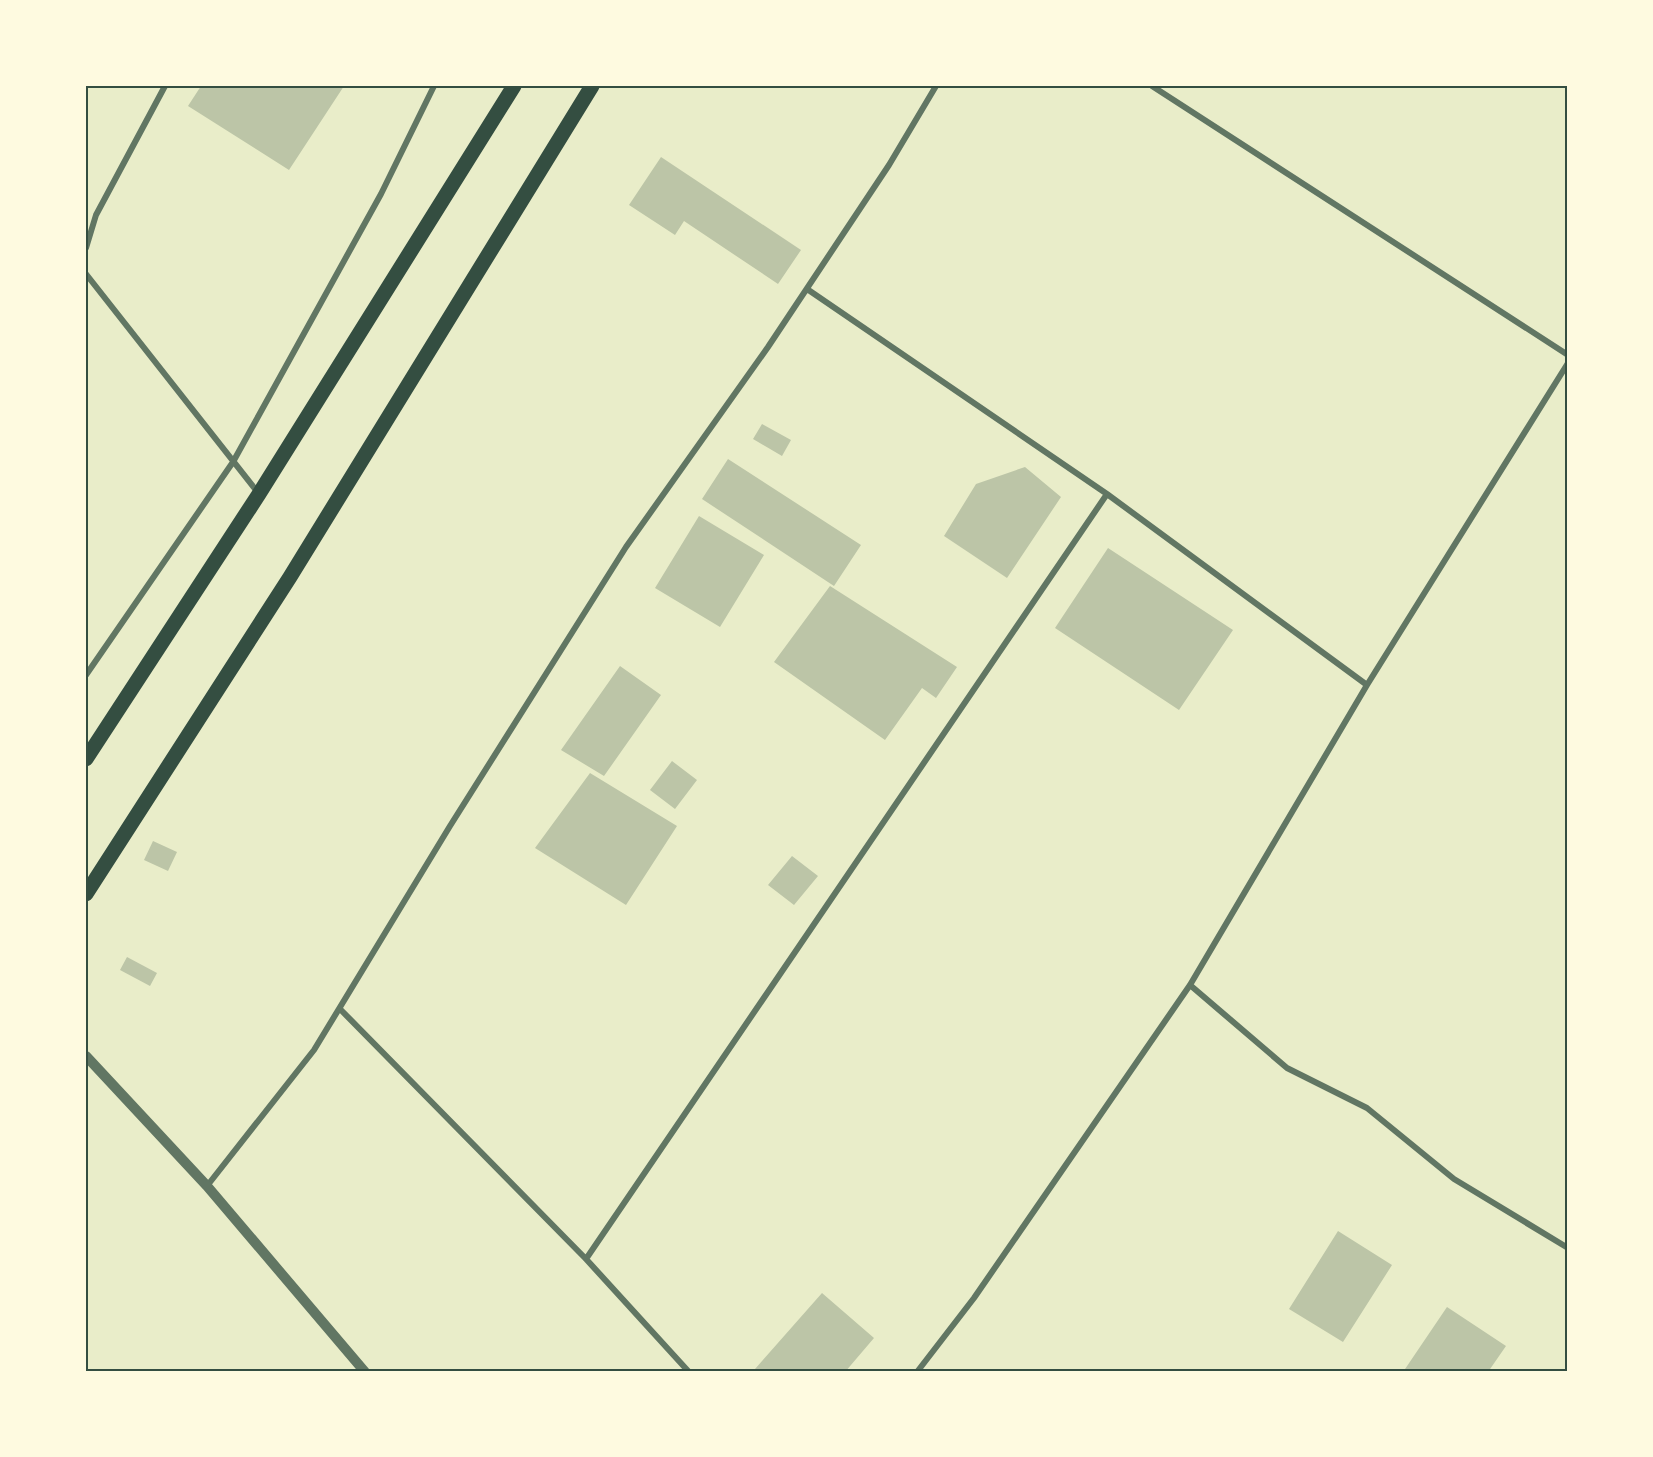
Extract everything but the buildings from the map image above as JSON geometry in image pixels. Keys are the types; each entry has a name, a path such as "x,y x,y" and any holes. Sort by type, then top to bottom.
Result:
{"main road":[{"path":"86,759 259,494 514,86"},
{"path":"86,894 290,577 592,86"}],"street":[{"path":"86,248 96,215 165,86"},
{"path":"86,675 233,462 381,194 434,86"},
{"path":"207,1186 315,1050 450,826 626,547 768,347 889,165 936,86"},
{"path":"1152,86 1568,355"},
{"path":"86,274 259,494"},
{"path":"807,289 1107,494 1367,685"},
{"path":"917,1371 974,1298 1190,985 1367,685 1568,363"},
{"path":"586,1259 1107,494"},
{"path":"1190,985 1287,1068 1367,1108 1454,1179 1568,1248"},
{"path":"339,1009 586,1259 689,1371"},
{"path":"86,1056 207,1186 365,1371"}]}
